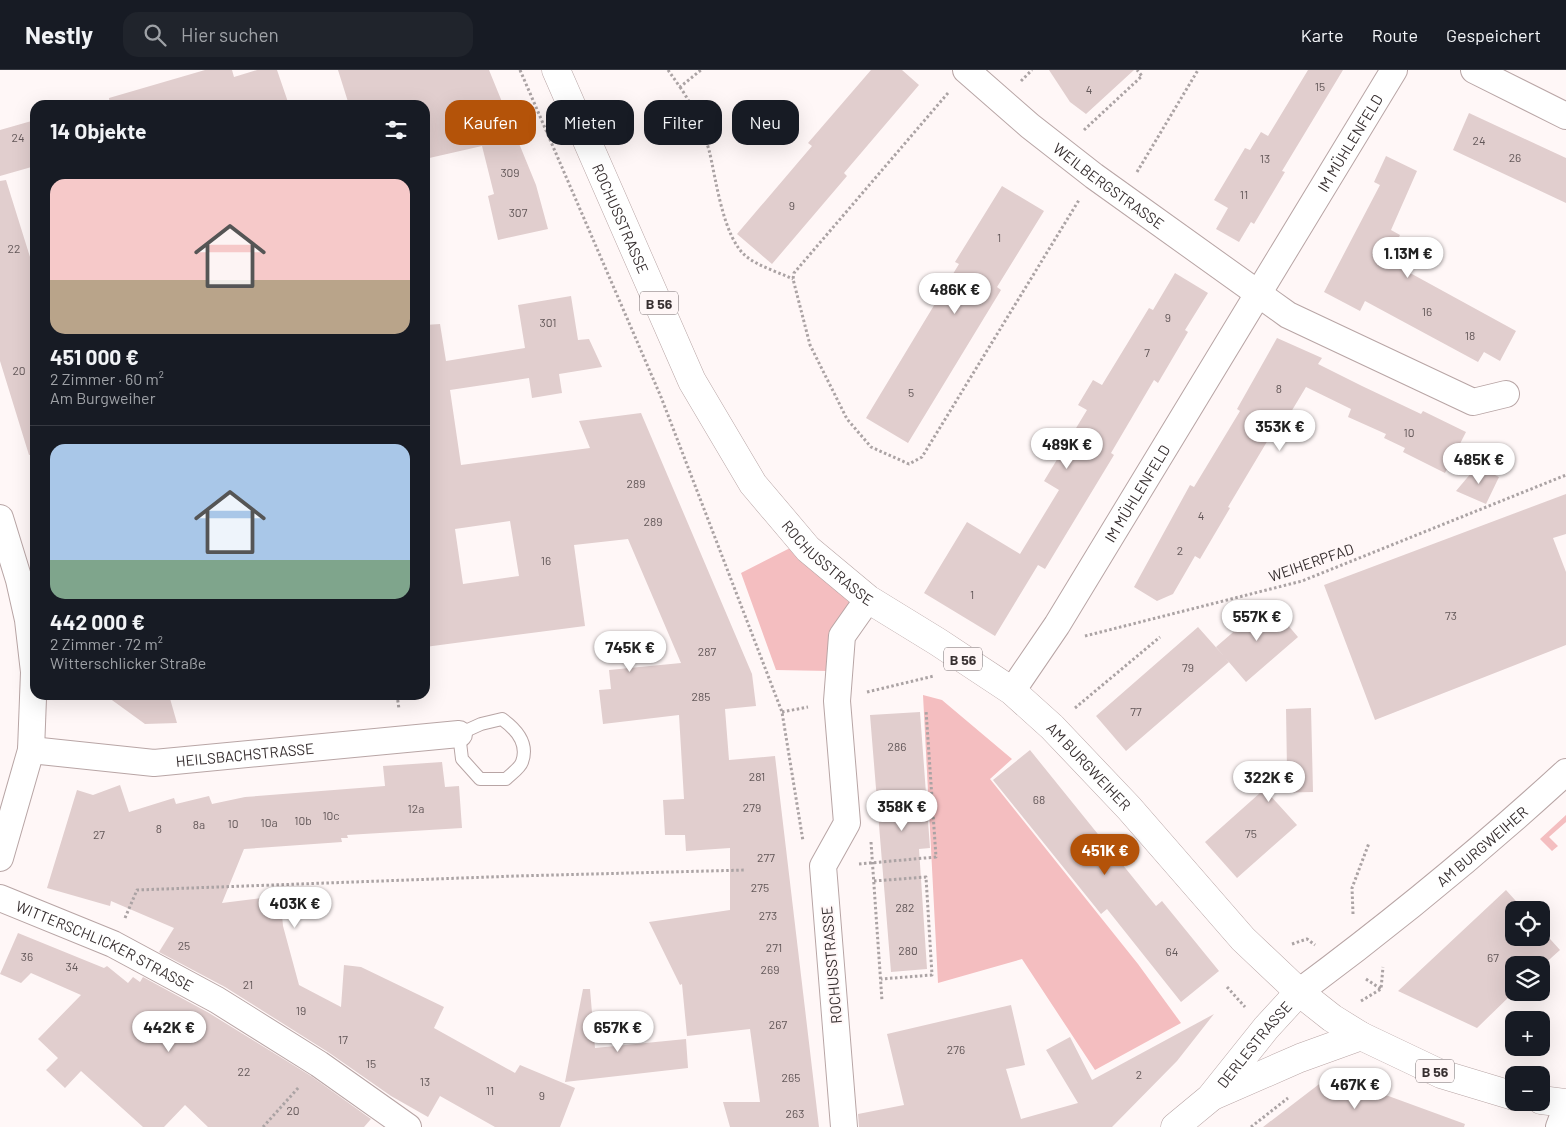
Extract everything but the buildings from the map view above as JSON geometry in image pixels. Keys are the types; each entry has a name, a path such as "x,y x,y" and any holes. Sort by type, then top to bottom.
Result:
{"main road":[{"name":"ROCHUSSTRASSE","path":"556,70 692,382 753,484 808,549 868,600"},
{"name":"AM BURGWEIHER","path":"868,600 938,642 1012,691 1052,727 1129,808 1243,939 1299,992 1332,1018 1361,1036 1441,1074 1505,1093"},
{"name":"DERLESTRASSE","path":"1175,1127 1210,1098 1266,1028 1299,992"},
{"name":"DERLESTRASSE","path":"1210,1098 1300,1058 1361,1036"},
{"path":"1550,1101 1566,1103"}],"street":[{"name":"WEILBERGSTRASSE","path":"966,70 1094,176 1258,293"},
{"name":"IM MÜHLENFELD","path":"1012,691 1057,625 1394,70"},
{"path":"1474,70 1566,116"},
{"path":"1258,293 1288,315 1473,402 1506,394"},
{"path":"0,518 19,580 30,637"},
{"name":"ROCHUSSTRASSE","path":"844,1127 813,858 847,823 837,701 842,636 868,600"},
{"path":"0,858 31,750 33,700"},
{"name":"HEILSBACHSTRASSE","path":"31,750 154,763 459,734"},
{"name":"AM BURGWEIHER","path":"1299,992 1367,941 1509,824 1566,772"},
{"name":"WITTERSCHLICKER STRASSE","path":"0,898 113,944 217,1000 319,1064 408,1127"},
{"path":"1559,1127 1566,1108"}],"lane":[{"name":"HEILSBACHSTRASSE","path":"502,719 514,728 524,745 522,762 506,779 480,779 462,759 459,734 481,724 502,719"}],"path":[{"path":"520,70 661,397 782,712 813,858 873,863 936,857 926,710"},
{"path":"668,70 692,104 708,148 724,214 735,242 747,257 793,279"},
{"path":"680,86 701,70"},
{"path":"966,70 794,273 793,279 810,345 847,419 871,447 909,464 922,457 1094,176"},
{"path":"1062,151 1142,76 1137,70"},
{"path":"1122,196 1198,70"},
{"name":"WEIHERPFAD","path":"1057,625 1082,636 1302,580 1566,475"},
{"path":"1052,727 1160,637"},
{"path":"782,712 837,701 939,675"},
{"path":"871,833 882,1001"},
{"path":"1353,914 1352,888 1369,843"},
{"path":"113,944 137,890 516,876 746,870"},
{"path":"874,880 926,877 932,975 881,979"},
{"path":"1291,944 1307,939 1317,946"},
{"path":"1364,978 1381,989"},
{"path":"263,1127 319,1064"}],"shaded area":[{"path":"792,547 852,605 829,671 776,670 741,573"},
{"path":"923,695 942,700 1012,759 990,779 1138,964 1181,1023 1095,1070 1022,959 938,983"},
{"path":"1566,815 1566,822 1549,837 1558,846 1552,851 1540,839"}]}
